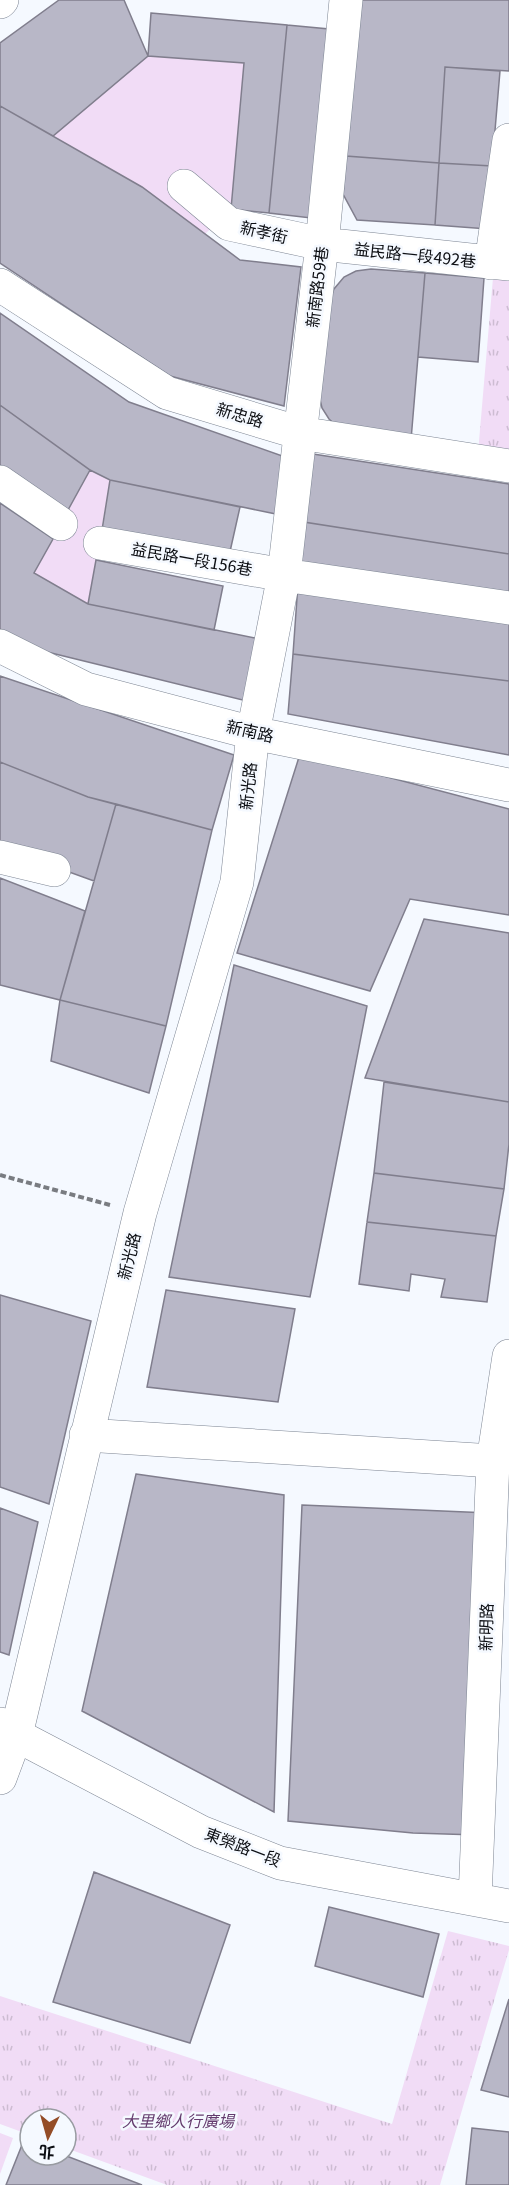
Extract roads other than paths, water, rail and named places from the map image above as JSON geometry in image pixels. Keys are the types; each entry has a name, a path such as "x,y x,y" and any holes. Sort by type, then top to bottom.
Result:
{"street":[{"name":"新南路59巷","path":"253,733 284,574 322,244 346,0"},
{"path":"500,264 509,140"},
{"name":"新孝街","path":"184,186 229,224 322,244"},
{"name":"益民路一段492巷","path":"322,244 500,264"},
{"name":"新忠路","path":"0,285 167,393 300,433 509,466"},
{"path":"0,482 61,524"},
{"name":"益民路一段156巷","path":"100,543 284,574"},
{"path":"284,574 509,608"},
{"name":"新南路","path":"0,646 86,689 253,733 509,785"},
{"name":"新光路","path":"0,1779 8,1729 86,1435 140,1213 237,882 253,733"},
{"path":"0,857 54,870"},
{"name":"新明路","path":"475,1899 493,1461 509,1358"},
{"path":"86,1435 493,1461"},
{"name":"東榮路一段","path":"8,1729 201,1832 280,1863 509,1906"}],"park label":[{"name":"大里鄉人行廣場","path":"178,2121"}]}
